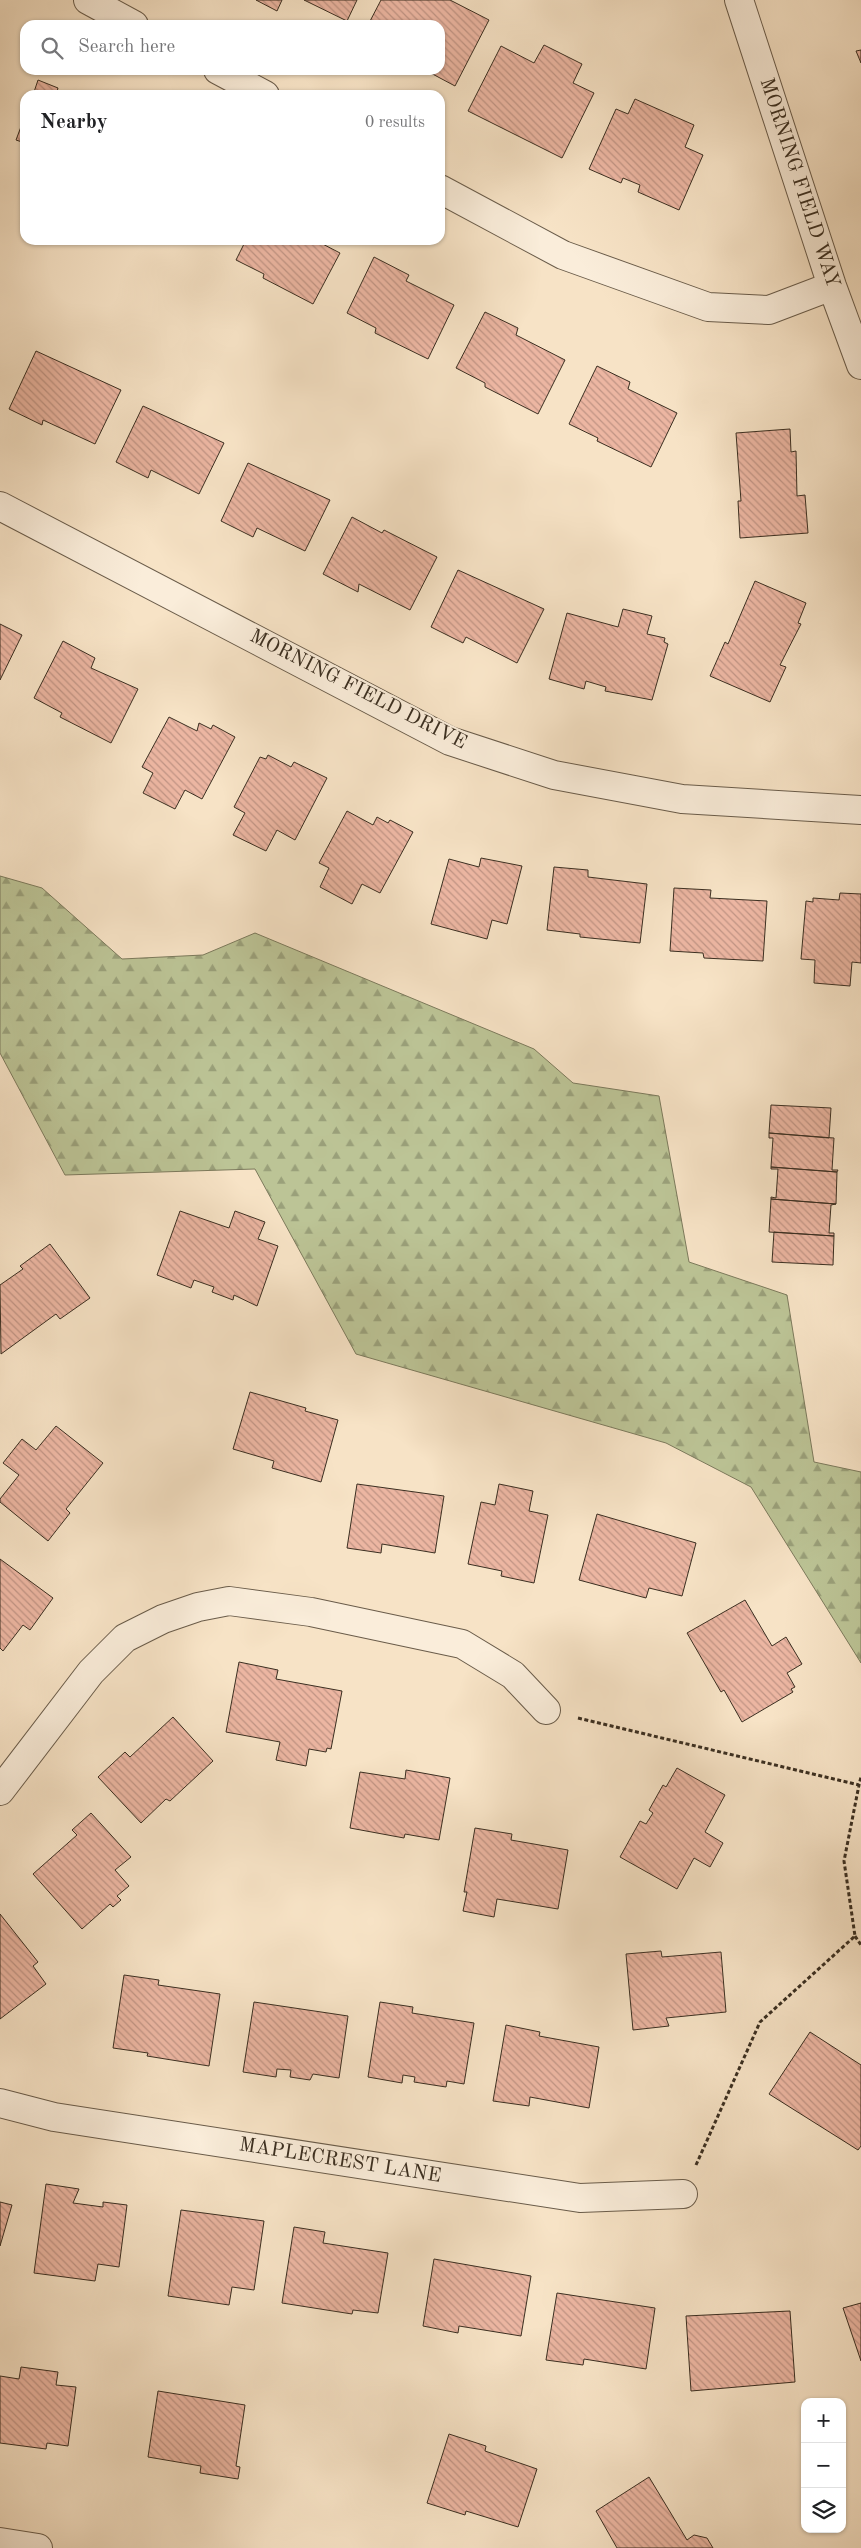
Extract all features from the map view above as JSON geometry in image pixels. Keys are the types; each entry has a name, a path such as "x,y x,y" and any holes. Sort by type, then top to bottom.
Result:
{"street":[{"path":"88,0 125,20"},
{"name":"MORNING FIELD WAY","path":"739,0 832,286 861,364"},
{"path":"227,75 256,90"},
{"path":"445,192 563,255 708,307 769,310 832,286"},
{"name":"MORNING FIELD DRIVE","path":"0,506 450,741 554,775 682,799 861,810"},
{"path":"0,1791 91,1672 125,1638 163,1618 198,1607 229,1601 311,1612 462,1644 513,1675 546,1710"},
{"name":"MAPLECREST LANE","path":"0,2103 54,2117 580,2198 683,2194"},
{"path":"0,2542 38,2548"}],"path":[{"path":"546,1710 859,1785"},
{"path":"861,1777 844,1861 856,1936 861,1945"},
{"path":"683,2194 760,2022 856,1936"}],"green space":[{"path":"0,876 42,888 122,959 203,955 255,933 534,1049 573,1083 659,1096 689,1262 787,1295 814,1462 861,1472 861,1663 751,1487 666,1443 356,1354 255,1169 65,1175 0,1053"}],"building":[{"path":"256,0 282,0 277,11"},
{"path":"304,0 357,0 347,20"},
{"path":"381,0 450,0 489,20 455,86 434,75 445,75 445,20 371,20"},
{"path":"544,45 582,64 573,83 594,93 562,158 468,111 501,46 534,63"},
{"path":"861,50 861,63 856,51"},
{"path":"38,80 58,88 57,90 35,90"},
{"path":"635,99 694,125 685,147 703,155 679,210 638,192 640,185 623,178 621,183 589,169 616,109 628,114"},
{"path":"20,129 20,141 16,140"},
{"path":"244,245 325,245 340,253 313,304 263,278 264,274 236,260"},
{"path":"374,257 409,275 406,281 454,305 428,359 375,333 376,328 347,313"},
{"path":"485,312 518,328 516,335 565,360 538,414 485,387 485,383 456,368"},
{"path":"36,351 121,390 95,444 43,420 42,425 9,409"},
{"path":"597,366 630,382 628,389 677,413 651,467 597,441 598,438 569,424"},
{"path":"143,406 224,443 199,494 151,470 148,478 116,462"},
{"path":"790,429 791,452 796,451 797,496 805,495 808,533 740,538 738,501 741,501 736,433"},
{"path":"248,463 330,500 305,551 257,528 253,537 221,521"},
{"path":"352,517 382,533 384,530 437,557 410,610 359,584 358,592 323,574"},
{"path":"458,570 544,609 517,663 466,637 463,643 431,627"},
{"path":"755,581 806,603 798,623 801,624 780,665 786,667 770,702 710,676 725,642 728,644"},
{"path":"623,609 652,616 647,634 665,638 664,642 668,644 652,700 605,691 606,687 586,681 584,689 549,679 567,613 618,627"},
{"path":"0,624 22,635 0,680"},
{"path":"63,641 95,658 91,668 138,689 111,743 60,717 62,713 34,698"},
{"path":"169,717 197,731 199,723 211,729 213,725 235,737 202,799 185,790 175,809 143,793 153,773 142,767"},
{"path":"268,755 291,767 294,762 327,778 295,840 277,830 266,851 233,835 245,813 234,807 260,757 266,759"},
{"path":"347,811 373,825 377,817 388,823 390,820 413,832 380,893 362,884 352,904 320,887 329,868 319,863"},
{"path":"481,858 522,866 507,924 492,920 487,939 431,924 449,859 479,867"},
{"path":"554,867 588,870 588,877 647,884 640,943 580,937 580,934 547,930"},
{"path":"674,888 711,890 710,898 767,901 763,961 704,958 703,953 670,951"},
{"path":"840,893 861,894 861,963 852,962 850,986 814,983 815,960 801,959 806,901 813,902 813,898 839,900"},
{"path":"771,1105 831,1108 829,1138 769,1133"},
{"path":"769,1133 834,1138 832,1170 838,1170 837,1172 771,1167 773,1138 769,1138"},
{"path":"771,1167 837,1172 836,1204 771,1199 771,1197 776,1198 778,1169 771,1169"},
{"path":"771,1199 836,1204 831,1205 829,1233 834,1233 834,1236 769,1232"},
{"path":"180,1211 229,1228 235,1211 265,1222 258,1239 278,1246 257,1306 234,1295 233,1300 212,1292 214,1287 194,1280 191,1288 157,1275"},
{"path":"774,1232 834,1236 833,1265 772,1262"},
{"path":"50,1244 90,1298 60,1319 56,1314 1,1354 0,1285 23,1269 20,1266"},
{"path":"250,1392 306,1408 305,1411 338,1420 321,1482 272,1468 274,1461 233,1449"},
{"path":"56,1426 103,1463 66,1509 70,1513 48,1541 0,1502 0,1499 19,1475 3,1463 22,1439 36,1450"},
{"path":"357,1484 444,1496 435,1553 382,1544 381,1553 347,1548"},
{"path":"499,1484 533,1491 529,1511 548,1515 534,1583 501,1576 502,1571 468,1564 481,1502 495,1505"},
{"path":"597,1514 696,1543 682,1596 649,1588 646,1598 579,1580"},
{"path":"0,1559 53,1598 30,1630 23,1625 3,1651 0,1648"},
{"path":"745,1600 772,1646 786,1637 802,1664 787,1673 795,1687 791,1689 793,1692 742,1722 724,1690 721,1692 687,1633"},
{"path":"239,1662 278,1670 276,1679 342,1691 331,1749 327,1748 326,1752 309,1749 306,1766 276,1760 280,1742 226,1732"},
{"path":"173,1717 213,1761 170,1801 166,1799 141,1823 98,1777 125,1752 130,1757"},
{"path":"677,1768 725,1795 705,1832 723,1843 710,1867 694,1858 677,1889 620,1857 640,1821 646,1824 653,1813 649,1810 663,1785 666,1787"},
{"path":"406,1770 450,1778 439,1840 405,1834 404,1838 350,1828 360,1772 405,1779"},
{"path":"91,1813 131,1857 115,1870 129,1886 117,1896 121,1900 113,1907 110,1904 82,1929 33,1874 77,1835 72,1830"},
{"path":"475,1828 512,1834 511,1840 568,1850 558,1909 497,1899 494,1917 463,1911 467,1892 464,1892"},
{"path":"0,1914 38,1962 33,1966 46,1984 0,2019"},
{"path":"661,1951 662,1957 721,1952 726,2012 666,2018 669,2026 633,2030 626,1954"},
{"path":"124,1975 159,1980 158,1985 220,1994 209,2066 147,2056 148,2053 113,2048"},
{"path":"254,2002 348,2016 339,2078 313,2074 310,2080 290,2077 291,2070 277,2069 276,2077 243,2072"},
{"path":"380,2002 413,2007 412,2013 474,2023 464,2084 447,2081 446,2087 414,2082 415,2077 403,2075 402,2083 368,2077"},
{"path":"506,2025 540,2032 539,2036 599,2047 589,2108 530,2097 529,2106 493,2101"},
{"path":"810,2032 861,2065 861,2146 858,2150 769,2094"},
{"path":"46,2184 79,2189 73,2203 103,2207 103,2202 127,2205 119,2267 98,2264 95,2281 34,2273"},
{"path":"0,2202 12,2205 0,2246"},
{"path":"181,2210 264,2221 254,2290 232,2287 229,2305 168,2296"},
{"path":"294,2227 325,2232 323,2243 388,2253 378,2313 353,2310 352,2314 282,2303"},
{"path":"434,2259 531,2276 521,2336 459,2326 458,2333 423,2326"},
{"path":"557,2293 655,2308 646,2369 584,2359 583,2365 546,2360"},
{"path":"861,2303 861,2361 843,2308"},
{"path":"790,2311 795,2382 691,2391 686,2316"},
{"path":"21,2367 58,2372 56,2385 76,2387 68,2446 47,2443 46,2449 0,2443 0,2376 19,2379"},
{"path":"158,2391 245,2405 236,2466 240,2467 238,2479 200,2473 201,2466 148,2457"},
{"path":"449,2434 486,2446 485,2451 537,2469 518,2527 466,2511 465,2515 427,2503"},
{"path":"649,2477 687,2540 694,2535 707,2538 713,2548 617,2548 596,2511"}]}
